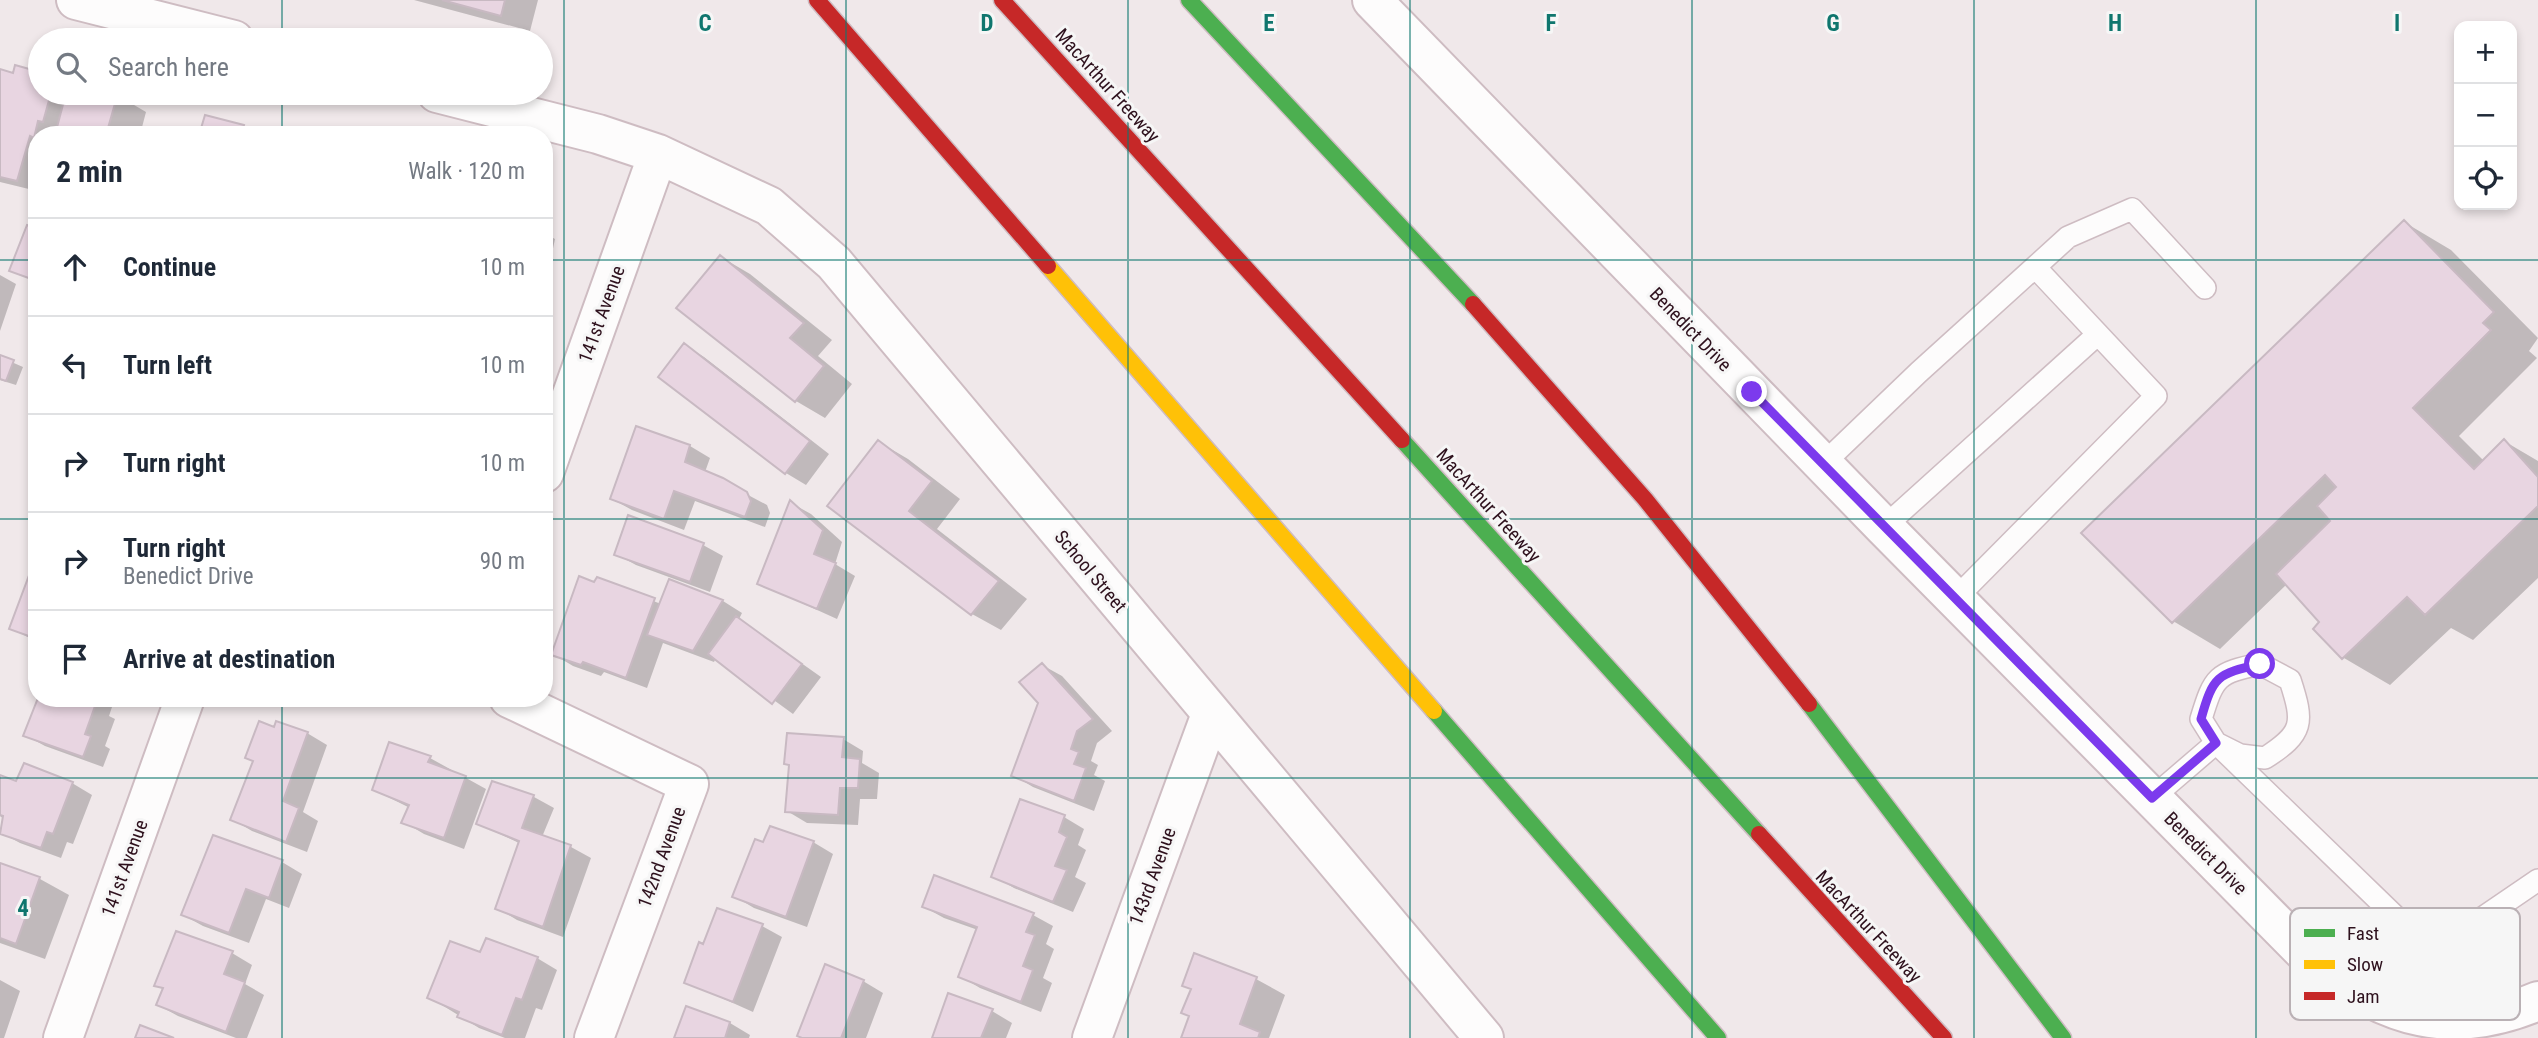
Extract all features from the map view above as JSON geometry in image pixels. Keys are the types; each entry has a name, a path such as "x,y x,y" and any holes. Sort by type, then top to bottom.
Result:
{"highway":[{"path":"817,0 1718,1038"},
{"name":"MacArthur Freeway","path":"1002,0 1944,1038"},
{"path":"1189,0 1492,325 1646,500 1781,666 2063,1038"}],"street":[{"path":"76,0 187,28"},
{"name":"Benedict Drive","path":"1372,0 1955,600 2290,938"},
{"name":"School Street","path":"484,105 598,134 658,154 769,206 834,262 1484,1038"},
{"name":"141st Avenue","path":"553,448 658,154"},
{"name":"141st Avenue","path":"63,1038 183,707"},
{"name":"142nd Avenue","path":"528,707 689,784 594,1038"},
{"name":"143rd Avenue","path":"1092,1038 1212,714"},
{"name":"Benedict Drive","path":"2520,1009 2538,1001"}],"lane":[{"path":"1823,464 1919,372 2068,237 2132,209 2205,288"},
{"path":"1955,600 2156,396 2035,267"},
{"path":"1884,527 2098,334"},
{"path":"2216,743 2239,755 2264,758 2290,742 2301,713 2290,680 2260,664 2224,672 2209,691 2201,719 2216,743 2387,908"},
{"path":"2152,798 2216,743"},
{"path":"2497,908 2538,880"}],"building":[{"path":"442,0 505,0 501,16"},
{"path":"15,65 28,69 28,105 48,105 43,122 38,121 37,126 28,126 28,143 17,181 0,177 0,69 13,73"},
{"path":"63,105 115,105 109,126 57,126"},
{"path":"205,115 244,125 244,126 202,126"},
{"path":"2404,220 2494,312 2483,323 2491,330 2413,408 2474,469 2504,439 2538,477 2538,506 2425,615 2407,597 2342,659 2313,629 2319,622 2276,574 2330,521 2317,506 2336,487 2325,475 2172,623 2081,533"},
{"path":"27,225 28,225 28,278 9,271"},
{"path":"720,255 804,323 790,338 824,366 795,402 676,308"},
{"path":"684,343 810,441 785,474 658,377"},
{"path":"0,355 14,360 6,381 0,379"},
{"path":"636,426 690,445 685,462 723,478 747,492 751,501 745,517 674,491 664,519 610,499"},
{"path":"878,440 932,481 909,511 999,581 971,615 827,506"},
{"path":"790,500 823,530 814,554 836,563 817,609 757,584"},
{"path":"628,515 704,543 690,582 614,555"},
{"path":"579,576 594,582 597,577 655,598 626,678 583,662 581,665 553,656"},
{"path":"28,578 28,636 9,629"},
{"path":"669,579 723,600 693,651 647,635"},
{"path":"736,616 802,664 772,704 708,654"},
{"path":"1042,663 1093,719 1077,731 1071,749 1079,752 1074,764 1086,768 1074,801 1011,776 1038,703 1019,682"},
{"path":"34,707 95,707 85,734 91,736 83,757 23,736"},
{"path":"259,721 274,727 276,721 308,732 283,801 299,808 286,842 230,820 253,761 245,758"},
{"path":"787,733 844,737 842,757 860,759 858,788 840,788 838,815 785,812 789,765 784,764"},
{"path":"389,742 431,756 428,762 466,776 444,838 401,823 409,805 372,790"},
{"path":"24,763 73,782 53,834 47,832 41,848 0,834 3,816 0,815 0,775 16,781"},
{"path":"492,781 534,795 522,828 571,845 543,927 495,909 519,841 476,824"},
{"path":"1020,799 1065,815 1059,832 1067,837 1055,866 1067,870 1053,902 991,877"},
{"path":"770,826 814,841 786,917 732,897 755,839 763,842"},
{"path":"213,835 283,860 269,898 246,889 229,933 181,915"},
{"path":"0,863 40,877 16,944 0,938"},
{"path":"934,875 1034,913 1026,932 1035,935 1023,966 1033,970 1021,1002 958,977 977,927 922,907"},
{"path":"717,908 763,924 733,1002 684,983 699,942 703,944"},
{"path":"176,931 233,951 224,974 245,982 226,1032 156,1005 163,988 154,986"},
{"path":"486,938 538,957 522,1000 516,998 502,1035 457,1017 459,1012 427,998 450,941 480,952"},
{"path":"1194,953 1257,977 1240,1024 1260,1032 1258,1038 1181,1038 1189,1016 1181,1013 1191,989 1182,986"},
{"path":"825,964 864,980 841,1038 802,1038 797,1036"},
{"path":"948,993 993,1009 981,1038 932,1038"},
{"path":"686,1006 730,1022 725,1038 674,1038"},
{"path":"140,1025 174,1038 135,1038"}],"traffic: fast":[{"path":"1189,0 1473,304"},
{"path":"1402,440 1759,834"},
{"path":"1809,704 2063,1038"},
{"path":"1434,711 1718,1038"}],"traffic: slow":[{"path":"1048,266 1434,711"}],"traffic: jam":[{"path":"817,0 1048,266"},
{"path":"1002,0 1402,440"},
{"path":"1473,304 1645,499 1809,704"},
{"path":"1759,834 1944,1038"}],"route":[{"path":"1752,392 2152,798 2216,743 2201,719 2209,691 2224,672 2260,664"}]}
